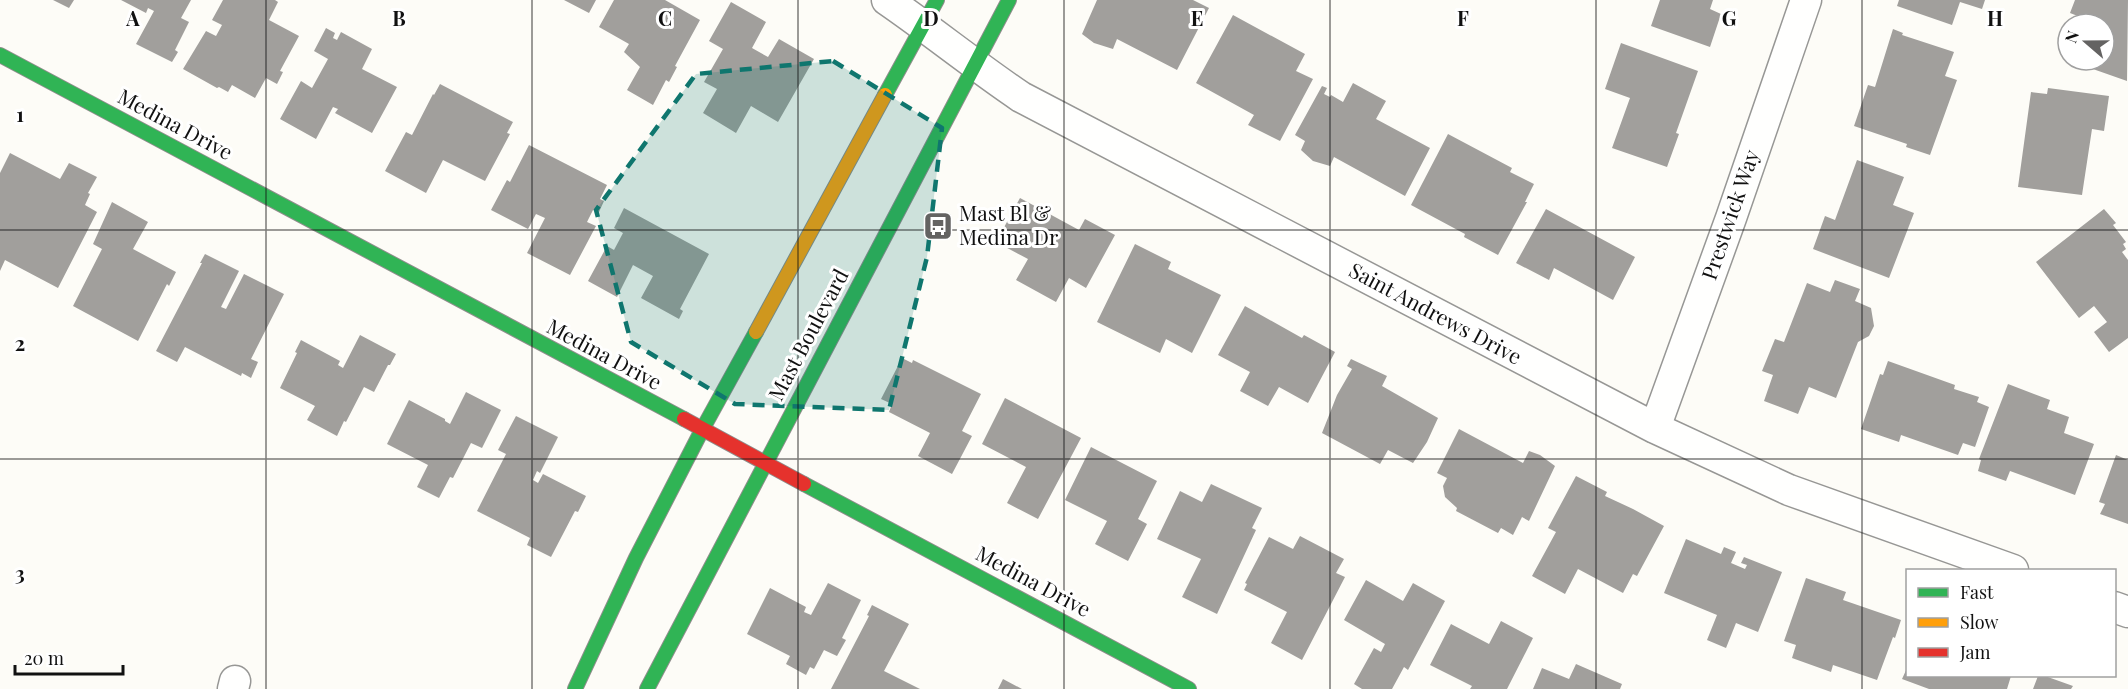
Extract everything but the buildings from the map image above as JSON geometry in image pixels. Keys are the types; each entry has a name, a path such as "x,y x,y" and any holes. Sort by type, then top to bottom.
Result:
{"main road":[{"name":"Mast Boulevard","path":"647,689 1009,0"},
{"path":"575,689 636,558 702,430 930,13"},
{"name":"Medina Drive","path":"0,55 1189,689"}],"street":[{"name":"Saint Andrews Drive","path":"887,0 930,13 974,65 1021,97 1655,429 1789,490 2010,569"},
{"name":"Prestwick Way","path":"1655,429 1806,0"}],"highlighted area":[{"path":"833,61 942,128 927,257 889,410 735,404 631,342 596,210 696,74"}],"traffic: fast":[{"path":"885,95 937,0"},
{"path":"647,689 1009,0"},
{"path":"0,55 684,419"},
{"path":"575,689 636,558 756,332"},
{"path":"804,484 1189,689"}],"traffic: slow":[{"path":"756,332 885,95"}],"traffic: jam":[{"path":"684,419 804,484"}],"place":[{"name":"Mast Bl & Medina Dr","path":"938,226"}]}
